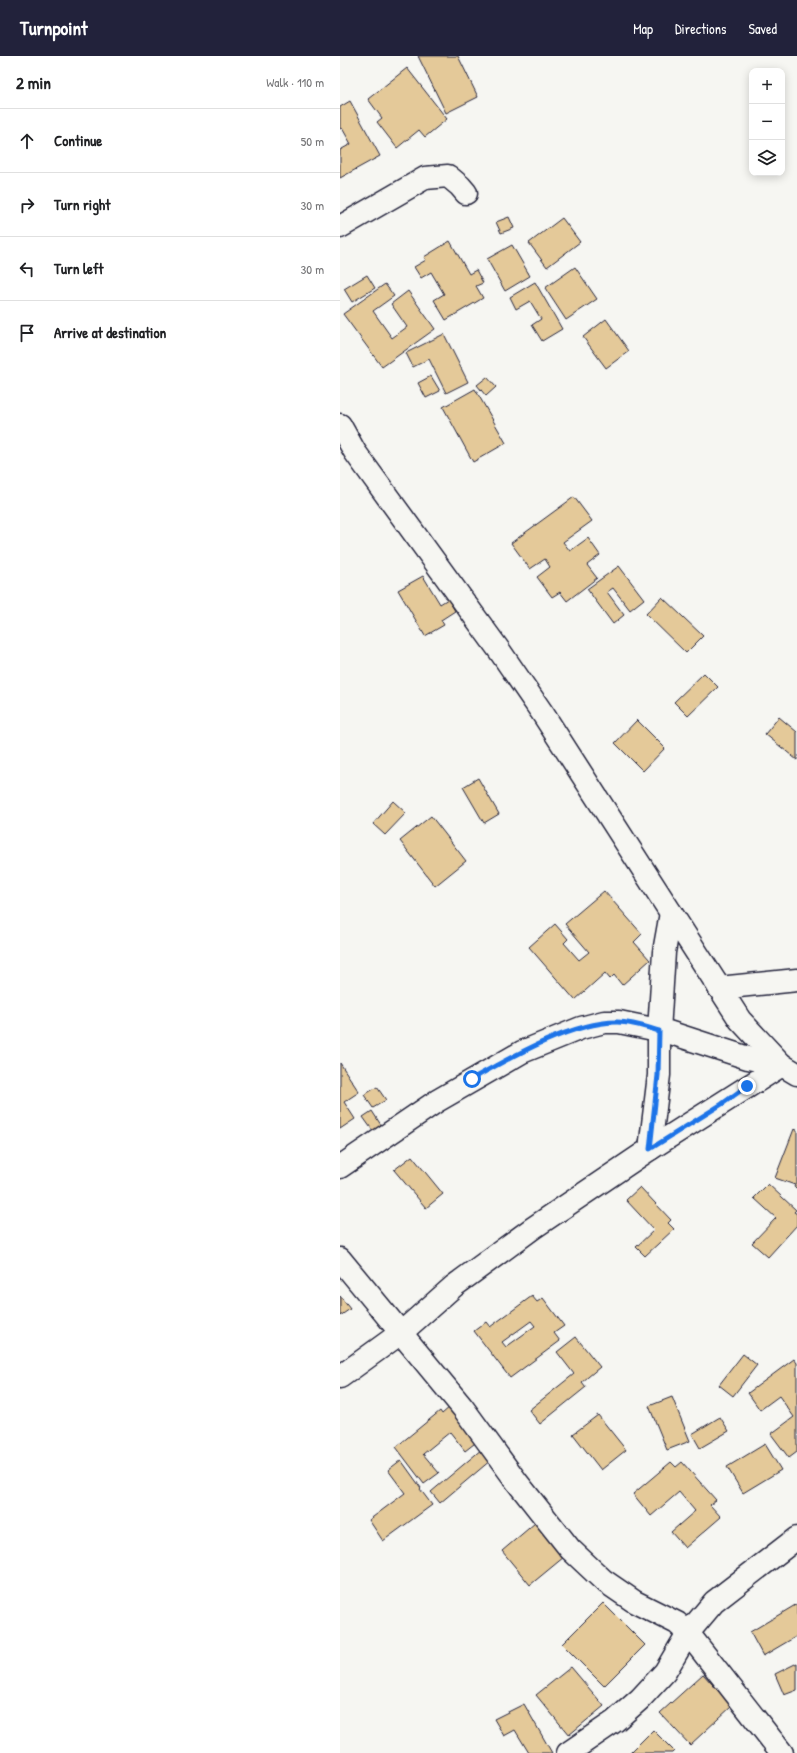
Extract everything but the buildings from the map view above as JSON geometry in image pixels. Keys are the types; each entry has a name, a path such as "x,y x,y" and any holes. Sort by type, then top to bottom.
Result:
{"street":[{"path":"340,227 425,178 448,176 466,193"},
{"path":"340,425 347,457 521,682 740,1020 790,1070"},
{"path":"650,1149 658,1075 664,952 671,914"},
{"path":"719,988 797,980"},
{"path":"340,1167 437,1101 522,1052 581,1028 604,1022 619,1022 659,1031 790,1070"},
{"path":"340,1377 402,1332 454,1286 503,1249 650,1149 790,1070"},
{"path":"340,1259 402,1332 463,1408 517,1482 570,1549 603,1580 635,1602 677,1623 688,1633 782,1753"},
{"path":"568,1753 615,1721 640,1699 665,1672 688,1633 714,1602 797,1538"}],"route":[{"path":"472,1079 522,1052 581,1028 604,1022 619,1022 643,1026 659,1031 660,1054 650,1149 722,1104 747,1086"}]}
